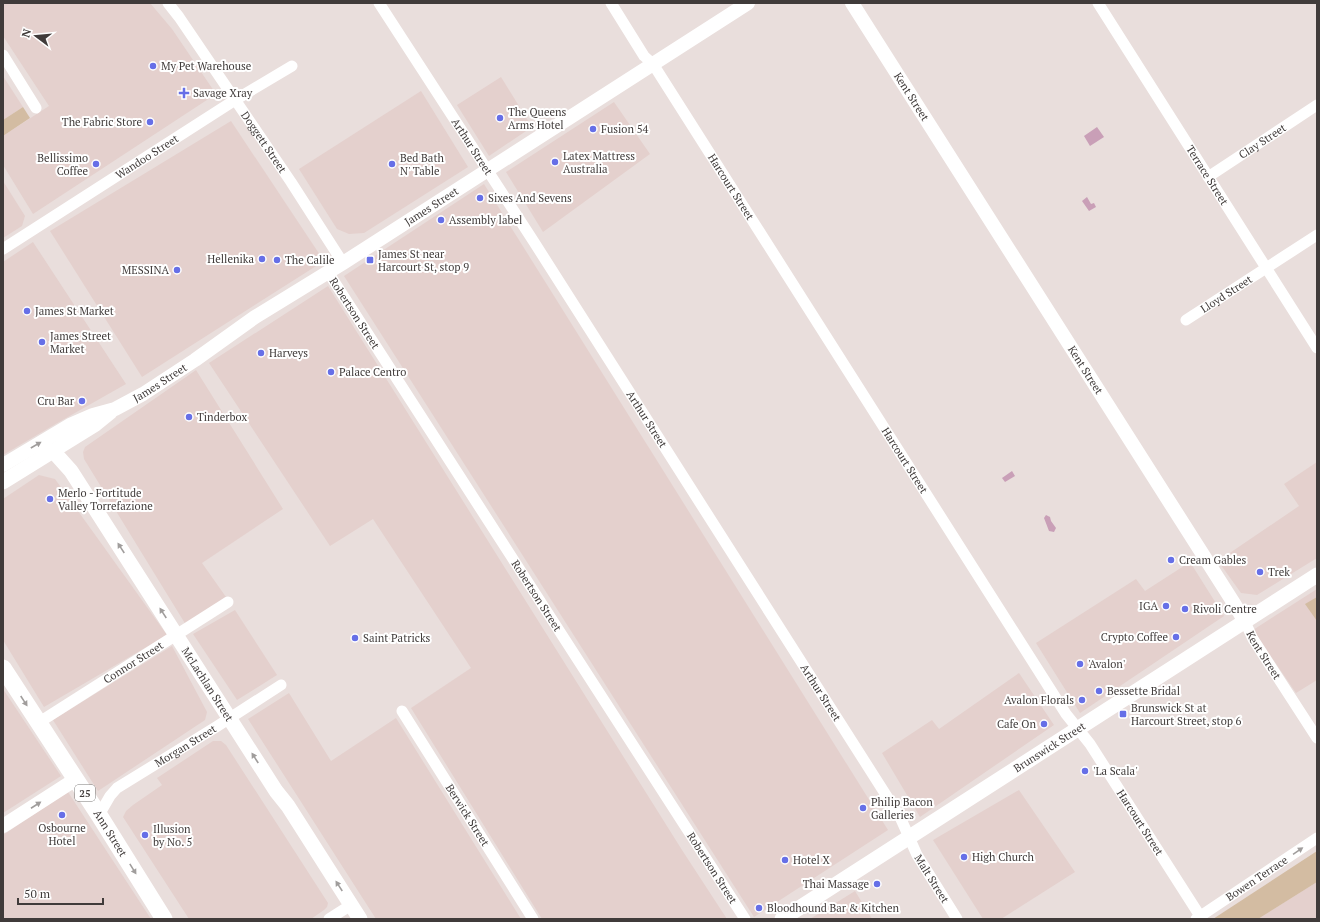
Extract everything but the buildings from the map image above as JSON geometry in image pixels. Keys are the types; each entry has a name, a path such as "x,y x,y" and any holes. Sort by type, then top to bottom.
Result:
{"main road":[{"name":"McLachlan Street","path":"53,451 74,474 229,718 276,791 288,806 360,919"},
{"name":"James Street","path":"3,482 53,451"},
{"name":"Brunswick Street","path":"782,919 1317,575"},
{"name":"Ann Street","path":"3,668 76,779 164,919"}],"street":[{"name":"Doggett Street","path":"168,3 291,182 343,263"},
{"name":"Arthur Street","path":"379,3 534,242 885,793 900,817 909,838"},
{"name":"Harcourt Street","path":"611,3 644,56 653,64 1062,708 1090,744 1198,918"},
{"name":"James Street","path":"53,451 95,425 114,409 149,390 196,360 255,317 343,263 748,3"},
{"name":"Kent Street","path":"852,3 1231,598 1253,639 1317,738"},
{"name":"Terrace Street","path":"1098,3 1317,348"},
{"path":"3,55 36,108"},
{"name":"Wandoo Street","path":"3,249 235,100 292,66"},
{"name":"Clay Street","path":"1208,177 1317,105"},
{"name":"Lloyd Street","path":"1186,320 1317,235"},
{"name":"Robertson Street","path":"328,272 745,919"},
{"name":"James Street","path":"3,465 70,426 93,415 114,409"},
{"path":"67,466 70,426"},
{"name":"Connor Street","path":"38,723 228,602"},
{"name":"Morgan Street","path":"99,815 110,796 117,788 281,685"},
{"name":"Berwick Street","path":"402,711 533,919"},
{"path":"3,826 76,779"},
{"name":"Malt Street","path":"909,838 917,855 957,919"},
{"name":"Bowen Terrace","path":"1198,918 1317,838"},
{"path":"329,919 351,905"}],"shaded area":[{"path":"3,3 150,3 172,29 216,94 33,214 3,165 3,136 49,106 3,36"},
{"path":"3,76 23,107 3,120"},
{"path":"501,77 532,127 489,156 457,105"},
{"path":"421,91 468,167 364,233 349,234 337,229 299,169"},
{"path":"614,102 650,154 543,232 506,172"},
{"path":"23,107 30,118 3,136 3,120"},
{"path":"231,121 324,261 142,377 50,231"},
{"path":"1097,127 1104,137 1090,146 1084,136"},
{"path":"3,181 25,216 22,226 3,238"},
{"path":"484,184 888,830 754,917 344,276"},
{"path":"1087,197 1091,204 1094,203 1096,207 1089,211 1082,201"},
{"path":"33,242 126,384 3,455 3,262"},
{"path":"328,286 682,850 727,919 542,919 411,708 471,668 373,519 330,546 209,363"},
{"path":"196,370 283,509 202,563 226,597 186,625 84,459 83,452 85,447"},
{"path":"1317,462 1317,558 1257,595 1241,593 1218,561 1299,506 1284,484"},
{"path":"1012,471 1015,476 1005,482 1002,478"},
{"path":"39,475 55,479 167,635 44,707 3,640 3,499"},
{"path":"1046,515 1050,517 1056,528 1054,532 1049,531 1044,518"},
{"path":"1190,562 1224,616 1080,713 1036,643 1136,579 1145,591"},
{"path":"1317,589 1317,680 1296,693 1253,630"},
{"path":"1317,597 1317,621 1305,604"},
{"path":"235,610 277,675 237,700 193,634"},
{"path":"172,646 207,712 205,720 98,791 53,720"},
{"path":"1019,673 1054,725 920,817 882,753 932,720 939,729"},
{"path":"3,689 61,776 3,813"},
{"path":"289,693 331,761 396,718 521,919 376,919 248,719"},
{"path":"213,741 221,741 226,745 328,903 324,910 311,919 189,919 123,817 126,811 133,805 162,785 157,778"},
{"path":"1019,790 1075,872 1001,919 983,919 933,840"},
{"path":"68,792 151,919 3,919 3,835"},
{"path":"1317,851 1317,882 1258,919 1213,919"},
{"path":"1317,882 1317,919 1258,919"},
{"path":"855,891 872,919 810,919"}],"place":[{"name":"My Pet Warehouse","path":"153,66"},
{"name":"Savage Xray","path":"184,93"},
{"name":"The Queens Arms Hotel","path":"500,118"},
{"name":"The Fabric Store","path":"150,122"},
{"name":"Fusion 54","path":"593,129"},
{"name":"Latex Mattress Australia","path":"555,162"},
{"name":"Bellissimo Coffee","path":"96,164"},
{"name":"Bed Bath N' Table","path":"392,164"},
{"name":"Sixes And Sevens","path":"480,198"},
{"name":"Assembly label","path":"441,220"},
{"name":"Hellenika","path":"262,259"},
{"name":"The Calile","path":"277,260"},
{"name":"James St near Harcourt St, stop 9","path":"370,260"},
{"name":"MESSINA","path":"177,270"},
{"name":"James St Market","path":"27,311"},
{"name":"James Street Market","path":"42,342"},
{"name":"Harveys","path":"261,353"},
{"name":"Palace Centro","path":"331,372"},
{"name":"Cru Bar","path":"82,401"},
{"name":"Tinderbox","path":"189,417"},
{"name":"Merlo - Fortitude Valley Torrefazione","path":"50,499"},
{"name":"Cream Gables","path":"1171,560"},
{"name":"Trek","path":"1260,572"},
{"name":"IGA","path":"1166,606"},
{"name":"Rivoli Centre","path":"1185,609"},
{"name":"Crypto Coffee","path":"1176,637"},
{"name":"Saint Patricks","path":"355,638"},
{"name":"'Avalon'","path":"1080,664"},
{"name":"Bessette Bridal","path":"1099,691"},
{"name":"Avalon Florals","path":"1082,700"},
{"name":"Brunswick St at Harcourt Street, stop 6","path":"1123,714"},
{"name":"Cafe On","path":"1044,724"},
{"name":"'La Scala'","path":"1085,771"},
{"name":"Philip Bacon Galleries","path":"863,808"},
{"name":"Osbourne Hotel","path":"62,815"},
{"name":"Illusion by No. 5","path":"145,835"},
{"name":"High Church","path":"964,857"},
{"name":"Hotel X","path":"785,860"},
{"name":"Thai Massage","path":"877,884"},
{"name":"Bloodhound Bar & Kitchen","path":"759,908"}]}
